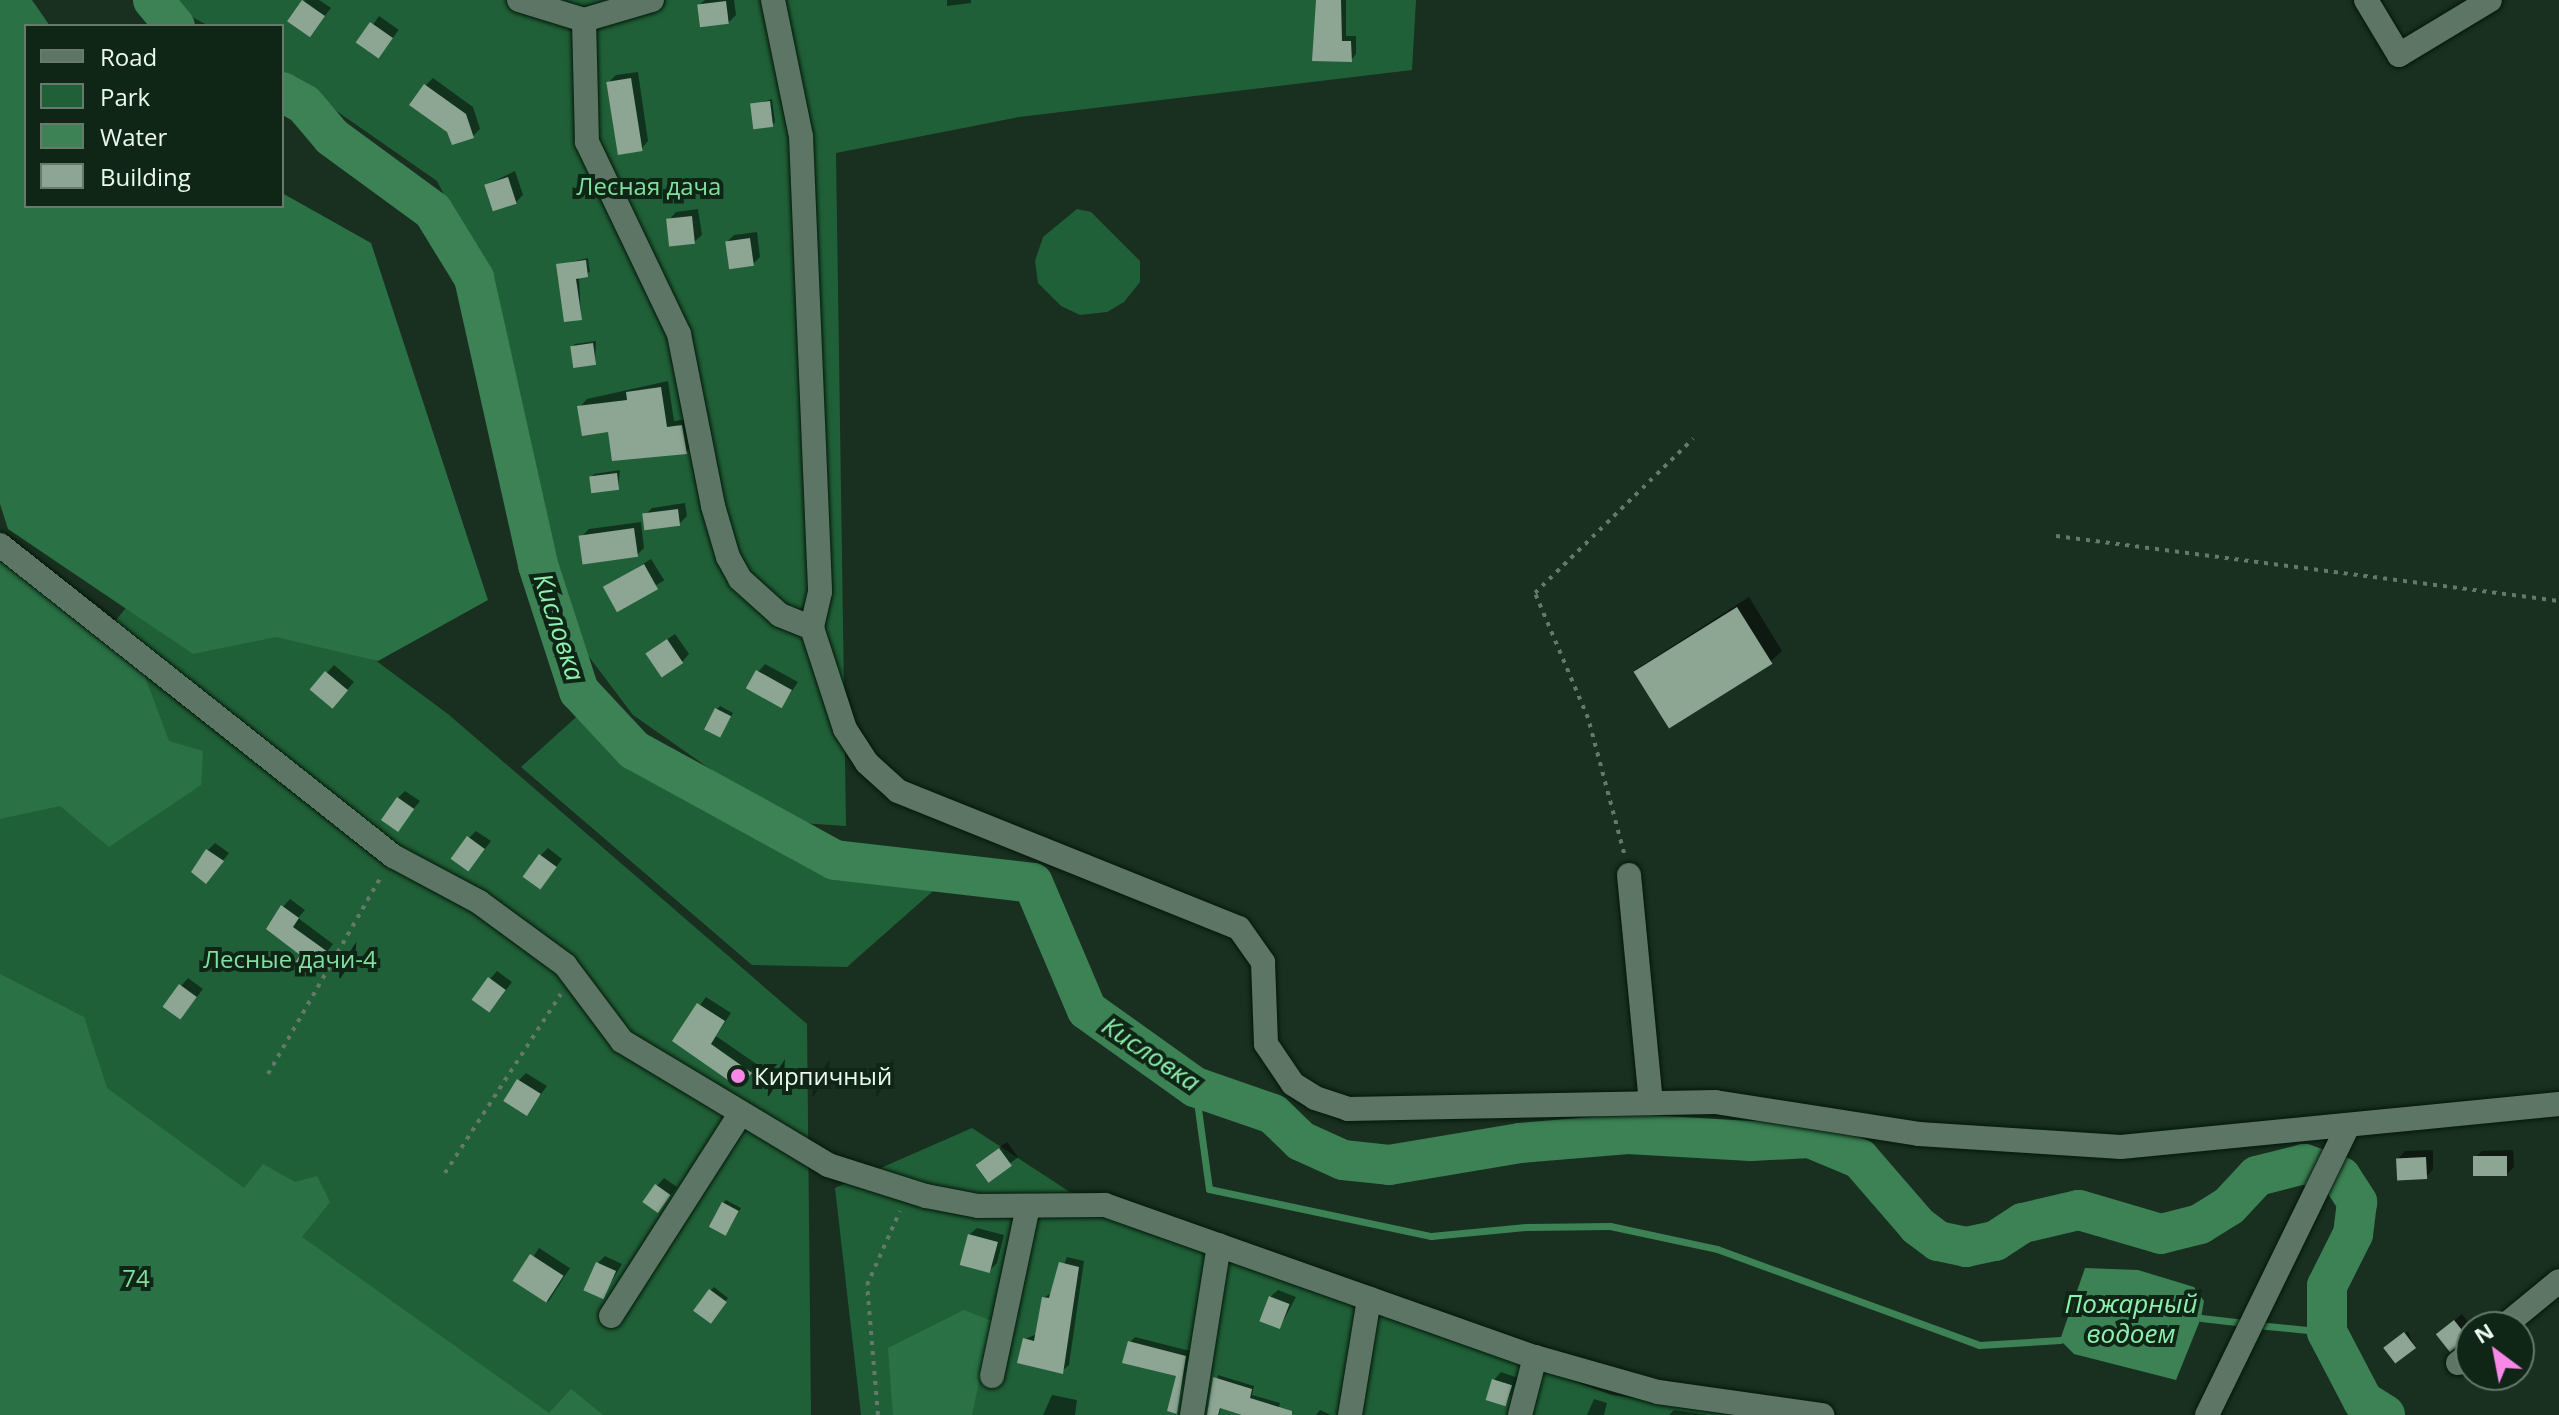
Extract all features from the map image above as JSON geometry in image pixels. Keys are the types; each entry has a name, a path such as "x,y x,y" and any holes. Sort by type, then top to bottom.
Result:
{"street":[{"path":"519,0 584,20 652,0"},
{"path":"773,0 801,136 820,592 812,628 845,729 867,763 898,791 1239,928 1263,962 1266,1044 1293,1084 1315,1098 1348,1109 1715,1102 1919,1134 2121,1147 2347,1128 2559,1104"},
{"path":"2366,0 2399,55 2490,0"},
{"path":"584,20 587,142 679,334 728,557 752,592 780,615 812,628"},
{"path":"0,545 393,856 479,902 573,975 622,1041 828,1165 909,1191 978,1206 1105,1205 1369,1299 1504,1341 1535,1357 1656,1403 1822,1415"},
{"path":"1629,875 1651,1103"},
{"path":"611,1316 741,1113"},
{"path":"2207,1415 2347,1128"},
{"path":"992,1376 1028,1207"},
{"path":"1192,1415 1219,1245"},
{"path":"2522,1311 2559,1281"},
{"path":"1350,1415 1369,1299"},
{"path":"1520,1415 1535,1357"}],"path":[{"path":"1629,875 1588,718 1535,593 1693,439"},
{"path":"2056,536 2559,601"},
{"path":"268,1074 393,856"},
{"path":"445,1173 573,975"},
{"path":"878,1415 867,1285 909,1191"}],"green space":[{"path":"0,0 32,0 49,24 24,24 24,208 284,208 284,194 371,243 488,600 378,661 276,637 193,654 8,529 0,504"},
{"name":"Лесная дача","path":"160,0 1416,0 1412,70 1019,117 836,153 846,826 786,822 633,715 559,617 546,520 494,292 437,181 284,74 284,24 205,24"},
{"path":"1077,209 1091,212 1140,261 1140,282 1124,302 1107,312 1080,315 1061,306 1038,283 1035,261 1043,237"},
{"name":"Лесные дачи-4","path":"194,526 448,714 807,1024 811,1415 436,1415 0,1110 0,808 111,626"},
{"path":"0,555 141,666 169,741 203,751 201,785 109,847 60,806 0,819"},
{"path":"584,710 622,751 751,824 941,884 847,967 752,965 521,767"},
{"name":"74","path":"0,974 84,1017 107,1088 244,1188 263,1164 295,1182 317,1176 330,1202 302,1237 549,1413 571,1389 603,1415 0,1415"},
{"path":"972,1128 1102,1213 1612,1395 1764,1415 861,1415 835,1188"},
{"path":"964,1310 992,1321 972,1415 893,1415 888,1348"}],"water":[{"name":"Пожарный водоем","path":"2085,1268 2138,1270 2194,1287 2204,1301 2201,1318 2176,1380 2074,1354 2060,1340"}],"building":[{"path":"302,0 325,16 310,37 287,21"},
{"path":"1316,0 1341,0 1342,41 1351,41 1352,62 1312,61"},
{"path":"726,1 729,24 700,27 697,5"},
{"path":"370,22 393,38 379,59 356,42"},
{"path":"631,78 643,151 618,155 606,82"},
{"path":"424,84 466,114 474,138 452,145 447,132 409,105"},
{"path":"770,101 773,127 753,129 750,103"},
{"path":"508,177 517,204 493,211 484,185"},
{"path":"692,216 695,244 669,247 666,219"},
{"path":"750,238 754,266 729,269 725,241"},
{"path":"586,260 588,277 576,279 582,320 564,322 556,264"},
{"path":"593,343 596,365 573,368 570,346"},
{"path":"661,387 667,427 682,425 687,454 612,461 608,432 582,436 577,406 627,400 626,392"},
{"path":"617,473 619,490 591,493 589,476"},
{"path":"678,509 680,526 644,530 642,513"},
{"path":"634,528 638,557 583,565 579,536"},
{"path":"644,564 658,589 617,612 603,587"},
{"path":"1737,607 1773,664 1669,728 1634,672"},
{"path":"667,639 683,663 662,678 645,654"},
{"path":"756,670 792,690 782,708 746,688"},
{"path":"325,671 348,690 333,709 310,689"},
{"path":"715,708 731,716 720,738 704,729"},
{"path":"397,797 414,809 398,832 381,820"},
{"path":"467,836 485,849 468,872 451,859"},
{"path":"206,849 224,861 206,884 191,872"},
{"path":"539,854 557,867 540,890 523,877"},
{"path":"281,905 299,918 293,927 328,952 310,975 295,963 300,955 266,929"},
{"path":"488,977 506,990 489,1013 472,1000"},
{"path":"179,984 197,997 180,1020 163,1007"},
{"path":"697,1003 725,1021 711,1044 752,1073 738,1087 672,1041"},
{"path":"517,1079 541,1094 527,1116 503,1101"},
{"path":"999,1148 1012,1166 988,1183 976,1165"},
{"path":"2473,1156 2507,1156 2507,1176 2473,1176"},
{"path":"2426,1157 2427,1179 2397,1181 2396,1159"},
{"path":"655,1184 671,1195 658,1213 642,1202"},
{"path":"722,1202 739,1211 726,1236 709,1227"},
{"path":"968,1234 998,1242 990,1273 960,1265"},
{"path":"530,1254 564,1276 546,1303 513,1281"},
{"path":"596,1262 616,1271 603,1299 583,1290"},
{"path":"1059,1262 1079,1267 1063,1374 1017,1363 1023,1338 1034,1341 1042,1297 1049,1298"},
{"path":"709,1289 727,1302 711,1324 693,1311"},
{"path":"1269,1296 1290,1304 1280,1329 1259,1321"},
{"path":"2454,1320 2455,1348 2450,1352 2436,1334"},
{"path":"2404,1332 2416,1348 2395,1364 2383,1348"},
{"path":"1128,1341 1186,1356 1177,1414 1167,1411 1176,1376 1122,1363"},
{"path":"1213,1377 1252,1389 1250,1398 1292,1411 1292,1415 1242,1415 1220,1408 1218,1415 1207,1415"},
{"path":"1492,1379 1512,1385 1506,1406 1486,1400"}],"waterway":[{"name":"Кисловка","path":"153,0 173,24"},
{"name":"Кисловка","path":"284,93 304,104 332,137 433,211 474,278 538,565 579,691 634,750 835,860 1033,883 1087,1010 1195,1087 1273,1114 1301,1141 1343,1160 1389,1165 1520,1143 1628,1134 1751,1141 1810,1138 1860,1159 1918,1226 1938,1241 1966,1247 1995,1241 2023,1223 2079,1210 2161,1234 2200,1224 2229,1206 2257,1176 2304,1164 2341,1177 2357,1202 2353,1234 2327,1286 2327,1332 2363,1401 2385,1415"},
{"path":"1195,1087 1209,1189 1431,1236 1527,1227 1610,1226 1717,1249 1979,1345 2060,1340"},
{"path":"2201,1318 2245,1323"},
{"path":"2257,1325 2327,1332"}],"place":[{"name":"Кирпичный","path":"738,1076"}]}
